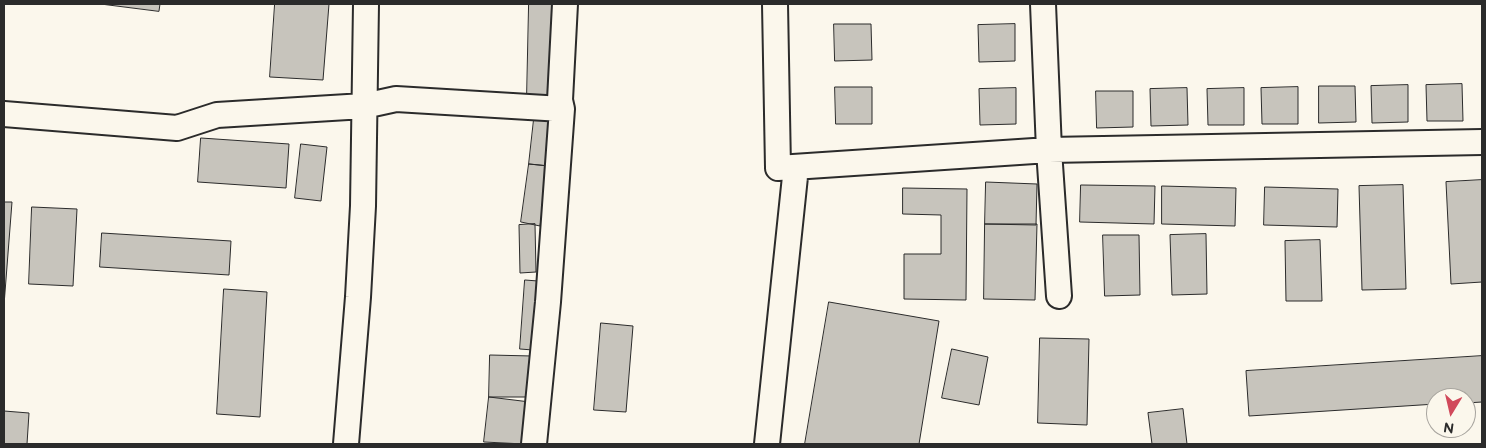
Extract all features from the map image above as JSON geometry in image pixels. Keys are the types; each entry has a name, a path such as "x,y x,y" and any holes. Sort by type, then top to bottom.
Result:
{"street":[{"path":"346,444 363,206 366,4"},
{"path":"534,444 548,302 562,109 560,100 565,4"},
{"path":"775,4 778,168 1049,150 1482,142"},
{"path":"1043,4 1049,150 1060,296"},
{"path":"4,114 177,128 217,115 364,106 396,99 562,109"},
{"path":"767,444 796,167"}],"building":[{"path":"101,4 160,4 159,11"},
{"path":"275,4 329,4 323,80 270,77"},
{"path":"529,4 556,4 554,97 527,96"},
{"path":"834,24 871,24 872,60 835,61"},
{"path":"1015,24 1015,61 979,62 978,25"},
{"path":"1462,84 1463,121 1427,121 1426,85"},
{"path":"1408,85 1408,122 1372,123 1371,86"},
{"path":"1319,86 1355,86 1356,122 1319,123"},
{"path":"835,87 872,87 872,124 836,124"},
{"path":"1298,87 1298,124 1262,124 1261,88"},
{"path":"1016,88 1016,124 980,125 979,89"},
{"path":"1187,88 1188,125 1151,126 1150,89"},
{"path":"1244,88 1244,125 1208,125 1207,89"},
{"path":"1096,91 1133,91 1133,127 1097,128"},
{"path":"534,119 553,121 549,166 529,164"},
{"path":"201,138 289,144 286,188 198,182"},
{"path":"301,144 327,147 321,201 295,198"},
{"path":"529,164 549,166 540,226 521,222"},
{"path":"1482,180 1482,282 1451,284 1446,182"},
{"path":"986,182 1037,184 1036,225 985,224"},
{"path":"1081,185 1155,186 1154,224 1080,222"},
{"path":"1403,185 1406,289 1362,290 1359,186"},
{"path":"1162,186 1236,188 1235,226 1162,224"},
{"path":"1265,187 1338,189 1337,227 1264,225"},
{"path":"903,188 967,189 966,300 904,299 904,254 941,254 941,215 903,214"},
{"path":"4,202 12,202 4,305"},
{"path":"32,207 77,209 73,286 29,284"},
{"path":"535,224 536,272 520,273 519,225"},
{"path":"985,224 1037,224 1035,300 984,299"},
{"path":"102,233 231,241 229,275 100,267"},
{"path":"1206,234 1207,294 1172,295 1170,235"},
{"path":"1103,235 1139,235 1140,295 1105,296"},
{"path":"1320,240 1322,301 1286,301 1285,241"},
{"path":"525,280 538,281 533,350 520,349"},
{"path":"224,289 267,292 260,417 217,414"},
{"path":"829,302 939,321 919,444 805,444"},
{"path":"601,323 633,326 626,412 594,410"},
{"path":"1040,338 1089,339 1087,425 1038,423"},
{"path":"952,349 988,357 979,405 942,398"},
{"path":"490,355 532,356 532,397 489,397"},
{"path":"1482,356 1482,402 1476,402 1476,388 1426,388 1426,405 1249,416 1246,371"},
{"path":"489,397 530,402 524,444 484,442"},
{"path":"1183,409 1187,444 1152,444 1148,413"},
{"path":"4,411 29,413 27,444 4,444"}]}
